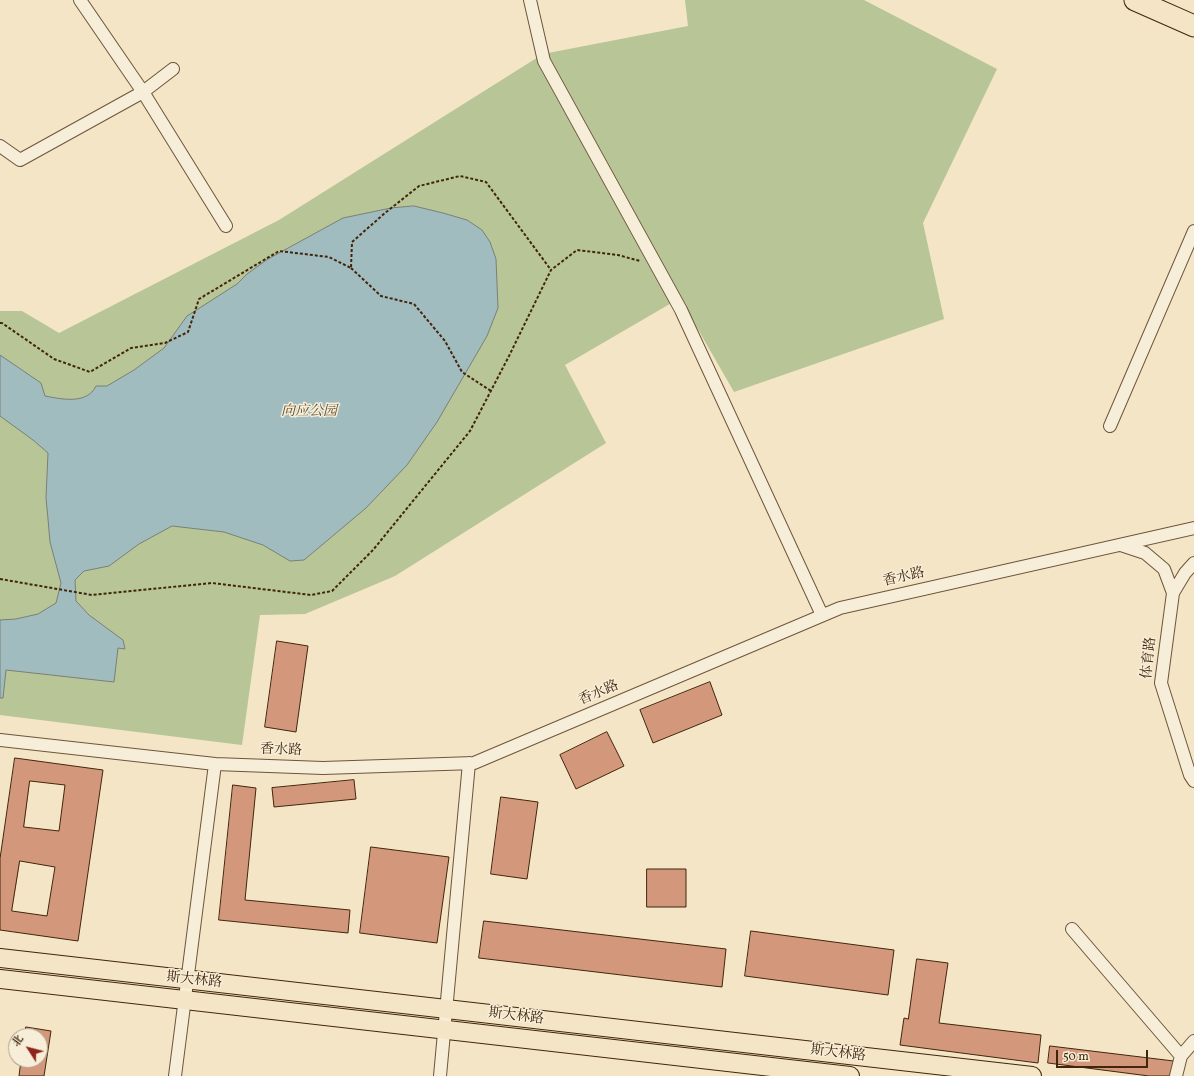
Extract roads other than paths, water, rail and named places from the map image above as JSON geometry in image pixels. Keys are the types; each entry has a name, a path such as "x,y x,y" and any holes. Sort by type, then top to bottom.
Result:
{"highway":[{"path":"1135,0 1194,26"}],"main road":[{"name":"斯大林路","path":"0,958 1032,1076"},
{"name":"斯大林路","path":"0,979 444,1030 749,1070 850,1076"}],"street":[{"path":"80,0 143,92 226,226"},
{"path":"530,0 544,61 681,310 822,615"},
{"path":"0,146 20,160 143,92 173,69"},
{"path":"1110,426 1194,231"},
{"name":"香水路","path":"0,740 215,764 323,768 474,763 840,608 1194,528"},
{"path":"1121,545 1145,553 1164,570 1173,593"},
{"name":"体育路","path":"1194,562 1185,573 1173,593 1161,683 1190,775 1194,781"},
{"path":"440,1076 469,763"},
{"path":"175,1076 215,764"},
{"path":"1072,929 1181,1056"},
{"path":"1176,1076 1181,1056 1194,1041"}],"water":[{"path":"414,206 467,220 482,230 490,242 496,259 498,308 487,336 437,422 407,465 366,508 304,560 290,561 263,545 224,532 172,526 139,544 109,566 84,571 75,580 76,601 89,615 123,640 125,649 118,648 114,682 6,670 3,698 0,698 0,620 16,619 38,614 56,603 61,583 50,542 46,498 48,453 0,416 0,355 41,383 45,396 73,399 86,396 92,392 96,386 107,386 134,370 164,348 187,316 237,284 247,274 268,259 343,218 391,208"}],"park label":[{"name":"向应公园","path":"309,412"}]}
